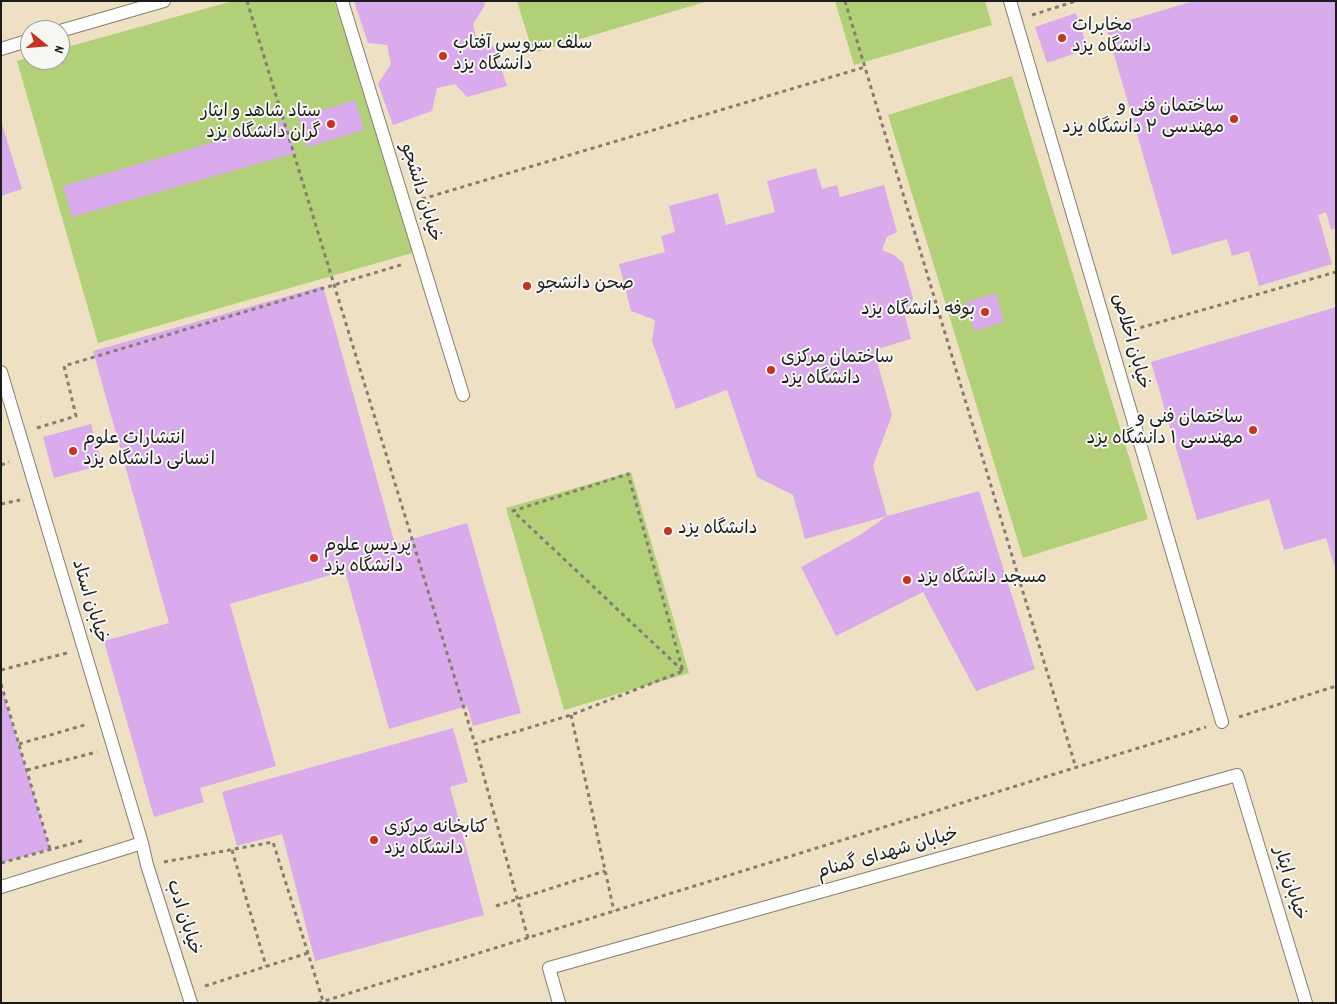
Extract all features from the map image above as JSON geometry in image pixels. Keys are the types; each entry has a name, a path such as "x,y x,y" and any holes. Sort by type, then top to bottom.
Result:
{"lane":[{"path":"70,29 164,1"},
{"name":"خیابان دانشجو","path":"342,1 463,395"},
{"name":"خیابان اخلاص","path":"1010,1 1222,722"},
{"path":"1,48 20,43"},
{"name":"خیابان استاد","path":"1,372 142,843"},
{"name":"خیابان شهدای گمنام","path":"558,1003 549,968 1237,775"},
{"name":"خیابان ایثار","path":"1237,775 1306,1003"},
{"path":"1,886 142,843"},
{"name":"خیابان ادب","path":"142,843 147,865 189,997"}],"path":[{"path":"247,1 475,744 528,938"},
{"path":"845,1 1076,768"},
{"path":"1016,20 1076,1"},
{"path":"404,204 865,67"},
{"path":"20,433 76,416 64,366 421,259"},
{"path":"1109,336 1336,272"},
{"path":"628,474 683,671 534,531 513,511 628,474"},
{"path":"1,670 84,649"},
{"path":"475,744 571,715 683,671"},
{"path":"1,684 50,849"},
{"path":"318,1003 1336,686"},
{"path":"571,715 614,911"},
{"path":"19,744 105,719"},
{"path":"27,770 113,748"},
{"path":"147,865 273,842 323,1001"},
{"path":"232,850 266,966"},
{"path":"496,906 605,871"},
{"path":"189,997 266,966 308,952"}],"green space":[{"path":"233,1 334,1 404,204 412,253 98,343 17,61 20,60 20,70 70,70 70,46"},
{"path":"517,1 708,1 533,53"},
{"path":"835,1 985,1 992,25 854,65"},
{"path":"1012,76 1148,519 1023,558 888,115"},
{"path":"631,472 689,673 564,710 506,508"}],"building":[{"name":"سلف سرویس آفتاب دانشگاه یزد","path":"354,1 484,1 485,5 473,24 476,39 494,47 507,86 467,97 455,84 437,88 432,111 393,125 378,84 391,64 387,45 368,43"},
{"name":"ساختمان فنی و مهندسی ۲ دانشگاه یزد","path":"1194,1 1336,1 1336,228 1331,230 1326,212 1318,215 1332,264 1259,286 1249,251 1232,256 1227,239 1172,255 1106,27"},
{"name":"مخابرات دانشگاه یزد","path":"1076,13 1088,49 1047,63 1035,27"},
{"name":"ستاد شاهد و ایثار گران دانشگاه یزد","path":"355,100 364,130 307,147 298,118"},
{"path":"1,121 22,189 1,196"},
{"path":"286,121 295,153 72,217 63,186"},
{"name":"ساختمان مرکزی دانشگاه یزد","path":"816,168 822,189 837,185 840,197 884,185 897,232 887,237 882,250 894,255 903,263 913,298 905,315 911,339 874,350 892,415 873,466 887,516 805,539 793,495 757,477 727,390 676,409 652,341 655,320 631,311 619,264 665,252 661,236 675,232 669,206 718,193 726,225 775,212 767,181"},
{"name":"پردیس علوم دانشگاه یزد","path":"323,286 395,544 467,523 521,713 473,726 467,706 389,729 345,571 230,604 276,766 200,788 204,802 154,817 104,641 169,623 93,351"},
{"name":"بوفه دانشگاه یزد","path":"996,293 1004,322 974,331 966,302"},
{"name":"ساختمان فنی و مهندسی ۱ دانشگاه یزد","path":"1336,307 1335,568 1326,538 1284,550 1269,499 1197,520 1151,362"},
{"name":"انتشارات علوم انسانی دانشگاه یزد","path":"91,424 102,465 54,478 43,437"},
{"name":"مسجد دانشگاه یزد","path":"979,491 1035,669 976,691 923,592 836,636 801,567 860,535 887,516"},
{"path":"1,686 50,849 1,863"},
{"name":"کتابخانه مرکزی دانشگاه یزد","path":"453,728 468,782 450,787 484,915 315,961 282,834 237,846 222,792"}],"place":[{"name":"مخابرات دانشگاه یزد","path":"1062,38"},
{"name":"سلف سرویس آفتاب دانشگاه یزد","path":"443,56"},
{"name":"ساختمان فنی و مهندسی ۲ دانشگاه یزد","path":"1234,119"},
{"name":"ستاد شاهد و ایثار گران دانشگاه یزد","path":"331,124"},
{"name":"صحن دانشجو","path":"527,286"},
{"name":"بوفه دانشگاه یزد","path":"985,312"},
{"name":"ساختمان مرکزی دانشگاه یزد","path":"771,370"},
{"name":"ساختمان فنی و مهندسی ۱ دانشگاه یزد","path":"1253,430"},
{"name":"انتشارات علوم انسانی دانشگاه یزد","path":"73,451"},
{"name":"دانشگاه یزد","path":"668,531"},
{"name":"پردیس علوم دانشگاه یزد","path":"314,558"},
{"name":"مسجد دانشگاه یزد","path":"907,580"},
{"name":"کتابخانه مرکزی دانشگاه یزد","path":"374,840"}]}
